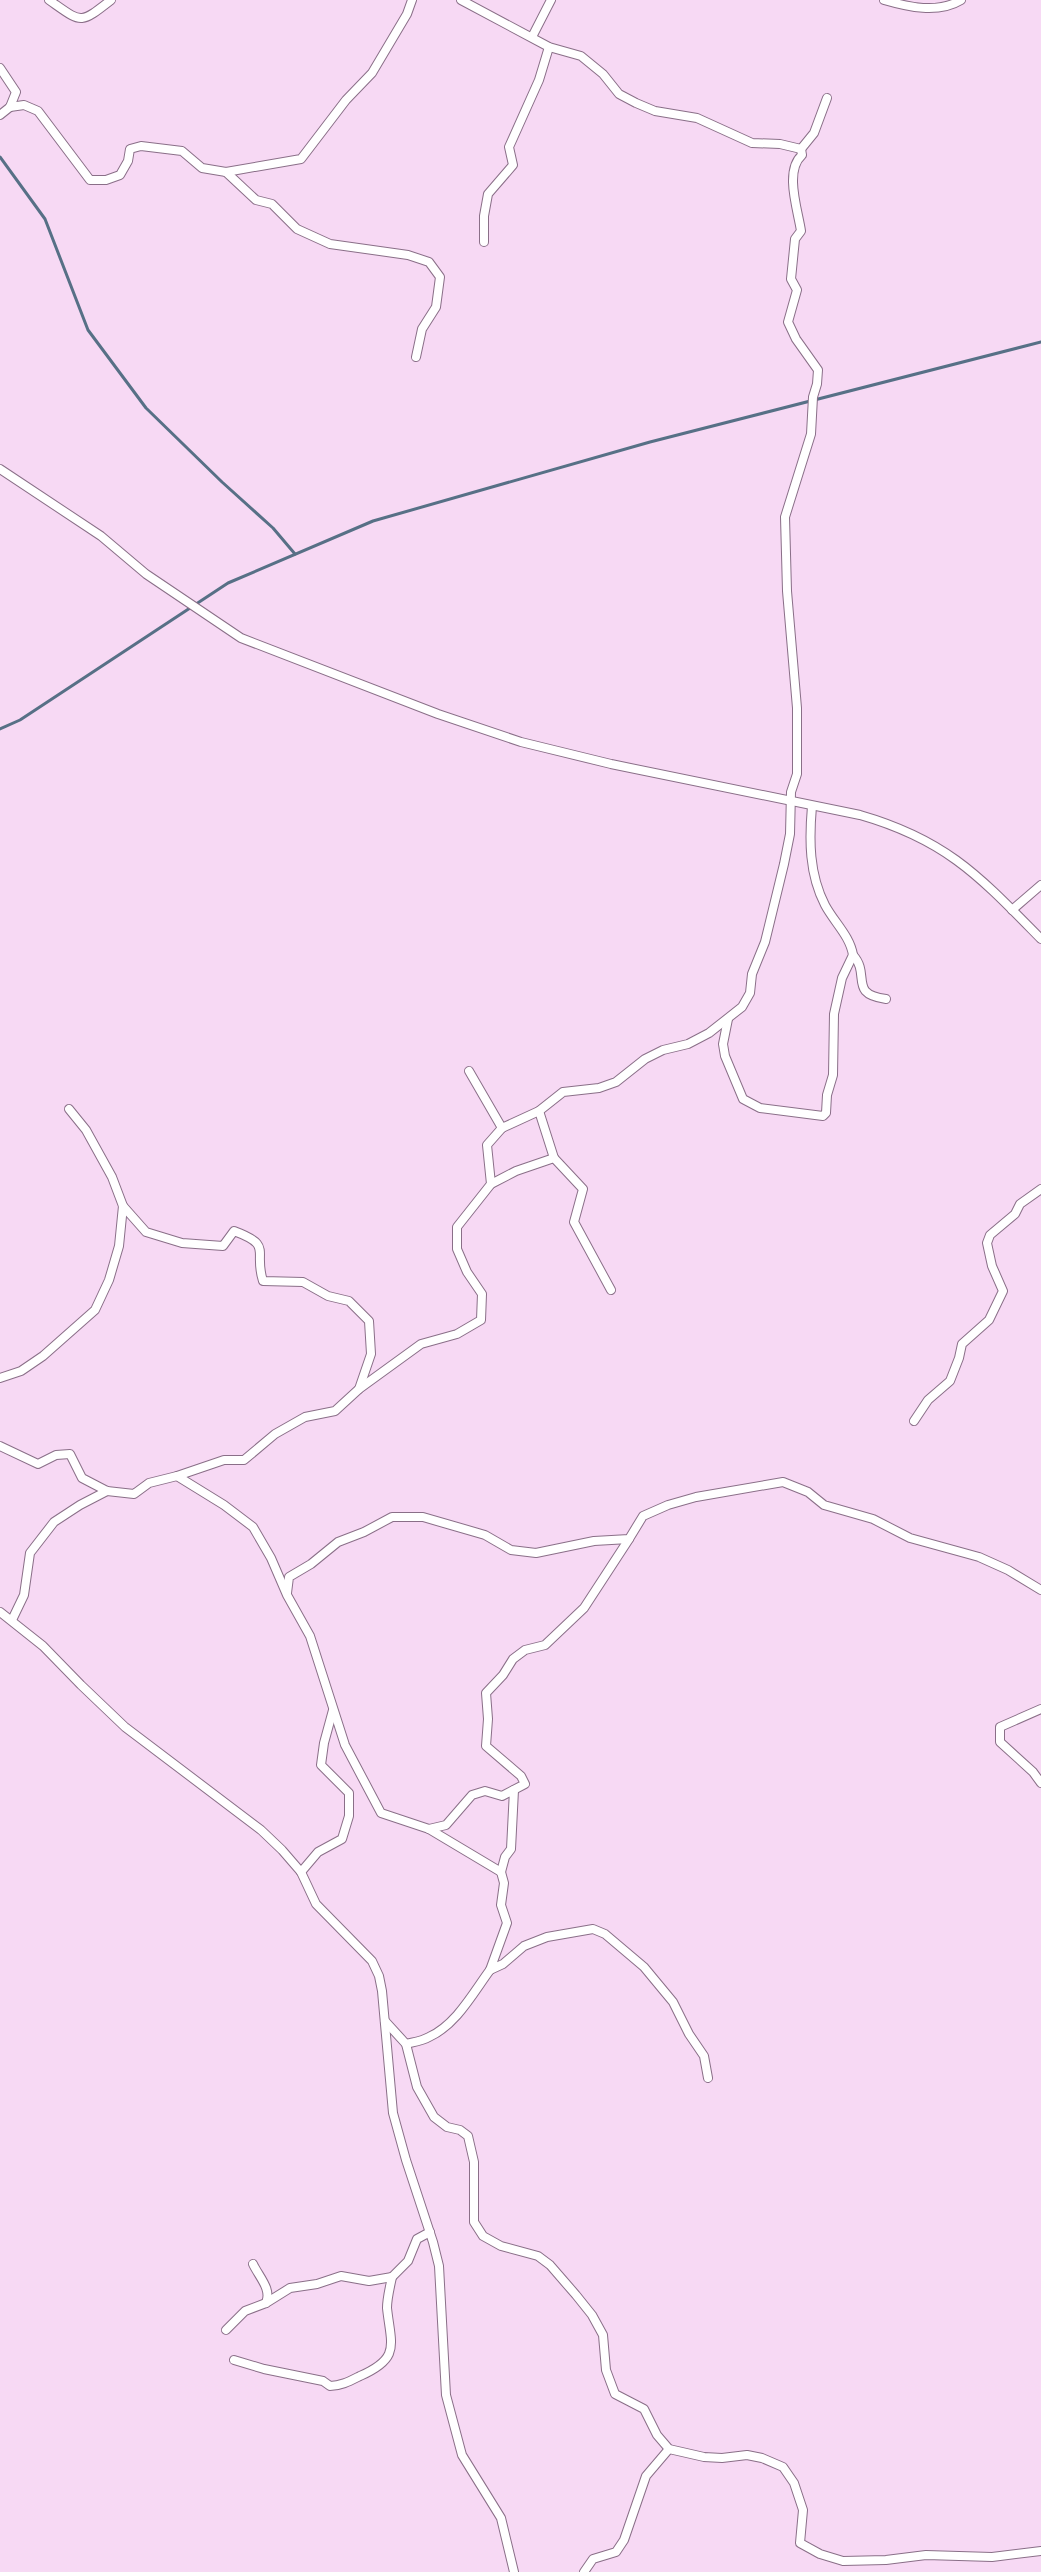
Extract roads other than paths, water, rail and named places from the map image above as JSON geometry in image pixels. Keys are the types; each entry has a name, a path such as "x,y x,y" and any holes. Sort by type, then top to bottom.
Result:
{"street":[{"path":"49,0 75,18 88,18 112,0"},
{"path":"10,106 24,105 38,111 90,180 106,180 120,175 128,161 130,149 141,146 182,151 202,168 226,172 301,158 346,100 372,74 402,22 412,0"},
{"path":"461,0 509,28 532,37 549,47 581,56 603,74 619,94 655,111 697,118 752,143 780,144 802,149"},
{"path":"532,37 551,0"},
{"path":"884,0 916,8 954,5 961,0"},
{"path":"484,242 484,216 488,194 513,165 509,147 539,80 549,47"},
{"path":"0,68 16,92 10,106 0,115"},
{"path":"491,1184 488,1145 502,1128 539,1110 563,1092 599,1088 616,1082 645,1059 662,1050 688,1044 709,1033 742,1007 750,993 752,974 765,942 784,864 790,834 791,792 797,774 797,708 787,591 784,517 811,434 812,405 818,370 796,338 788,322 797,290 791,280 795,239 801,231 794,187 794,166 802,155 802,149 814,133 827,98"},
{"path":"226,172 256,200 272,204 297,229 322,240 357,248 388,250 429,262 440,276 436,307 422,329 416,357"},
{"path":"0,469 101,536 146,574 240,638 438,714 521,742 611,764 891,824 927,840 960,861 1041,939"},
{"path":"812,806 810,832 814,882 834,920 849,940 853,955 860,965 864,991 867,995 886,999"},
{"path":"1012,910 1041,885"},
{"path":"728,1019 724,1044 725,1056 743,1099 760,1108 823,1116 826,1113 827,1095 833,1075 834,1014 842,978 853,955"},
{"path":"469,1071 502,1128"},
{"path":"69,1109 90,1138 112,1177 123,1206 146,1232 182,1243 223,1246 234,1231 253,1238 261,1250 260,1270 263,1281 303,1282 328,1296 350,1301 369,1321 371,1354 359,1390"},
{"path":"539,1110 554,1158 583,1189 574,1222 611,1290"},
{"path":"0,1446 38,1464 56,1454 70,1454 82,1478 107,1491 134,1494 149,1483 224,1460 244,1460 275,1434 305,1417 335,1411 359,1390 421,1344 457,1334 481,1320 482,1294 467,1272 457,1249 457,1227 491,1184 516,1171 554,1158"},
{"path":"914,1421 928,1400 950,1381 962,1344 989,1320 1003,1290 992,1266 986,1243 990,1236 1015,1214 1020,1204 1041,1189"},
{"path":"0,1378 21,1371 43,1356 95,1310 109,1280 119,1246 123,1206"},
{"path":"176,1476 224,1505 253,1527 271,1558 287,1595 310,1636 345,1745 381,1813 429,1829 500,1872 504,1882 501,1905 507,1923 490,1970 465,2005 441,2030 429,2038 406,2044"},
{"path":"429,1829 446,1824 472,1794 485,1791 502,1796 524,1784 521,1776 486,1746 488,1719 486,1693 503,1675 513,1659 525,1650 544,1644 584,1608 643,1516 668,1505 706,1495 783,1482 808,1492 824,1505 873,1519 910,1538 979,1557 1008,1570 1041,1590"},
{"path":"12,1620 24,1595 30,1553 54,1522 80,1505 107,1491"},
{"path":"287,1595 289,1577 312,1564 338,1542 364,1532 392,1517 422,1518 485,1535 511,1550 536,1553 594,1541 629,1539"},
{"path":"0,1612 43,1646 125,1726 261,1830 301,1872 316,1904 372,1961 379,1976 393,2113 406,2160 430,2232 441,2286 446,2395 457,2441 469,2469 501,2518 514,2572"},
{"path":"1041,1709 1000,1727 1000,1742 1033,1772 1041,1783"},
{"path":"301,1872 318,1852 342,1839 349,1816 349,1793 321,1765 324,1742 333,1710"},
{"path":"500,1872 510,1849 514,1790"},
{"path":"490,1970 503,1964 524,1946 548,1937 593,1928 605,1934 644,1967 672,2002 689,2034 704,2056 708,2078"},
{"path":"385,2021 406,2044 416,2087 434,2117 447,2127 460,2130 468,2136 474,2162 474,2222 483,2236 500,2246 538,2256 550,2265 592,2315 603,2334 606,2370 615,2394 644,2409 657,2435 669,2450 704,2457 722,2458 747,2455 762,2458 783,2467 794,2483 803,2510 800,2543 820,2554 843,2561 886,2560 926,2555 992,2558 1041,2551"},
{"path":"226,2330 245,2311 266,2303 290,2288 317,2284 341,2276 369,2281 392,2277 408,2261 417,2239 430,2232"},
{"path":"253,2264 268,2289 269,2296 266,2303"},
{"path":"234,2360 264,2369 323,2380 330,2386 338,2386 368,2374 389,2354 392,2347 387,2306 392,2277"},
{"path":"584,2572 593,2559 616,2552 624,2540 646,2476 669,2450"}],"waterway":[{"path":"0,157 45,219 88,330 146,408 222,482 273,528 295,554"},
{"path":"0,729 20,720 228,583 373,521 650,442 1041,342"}]}
